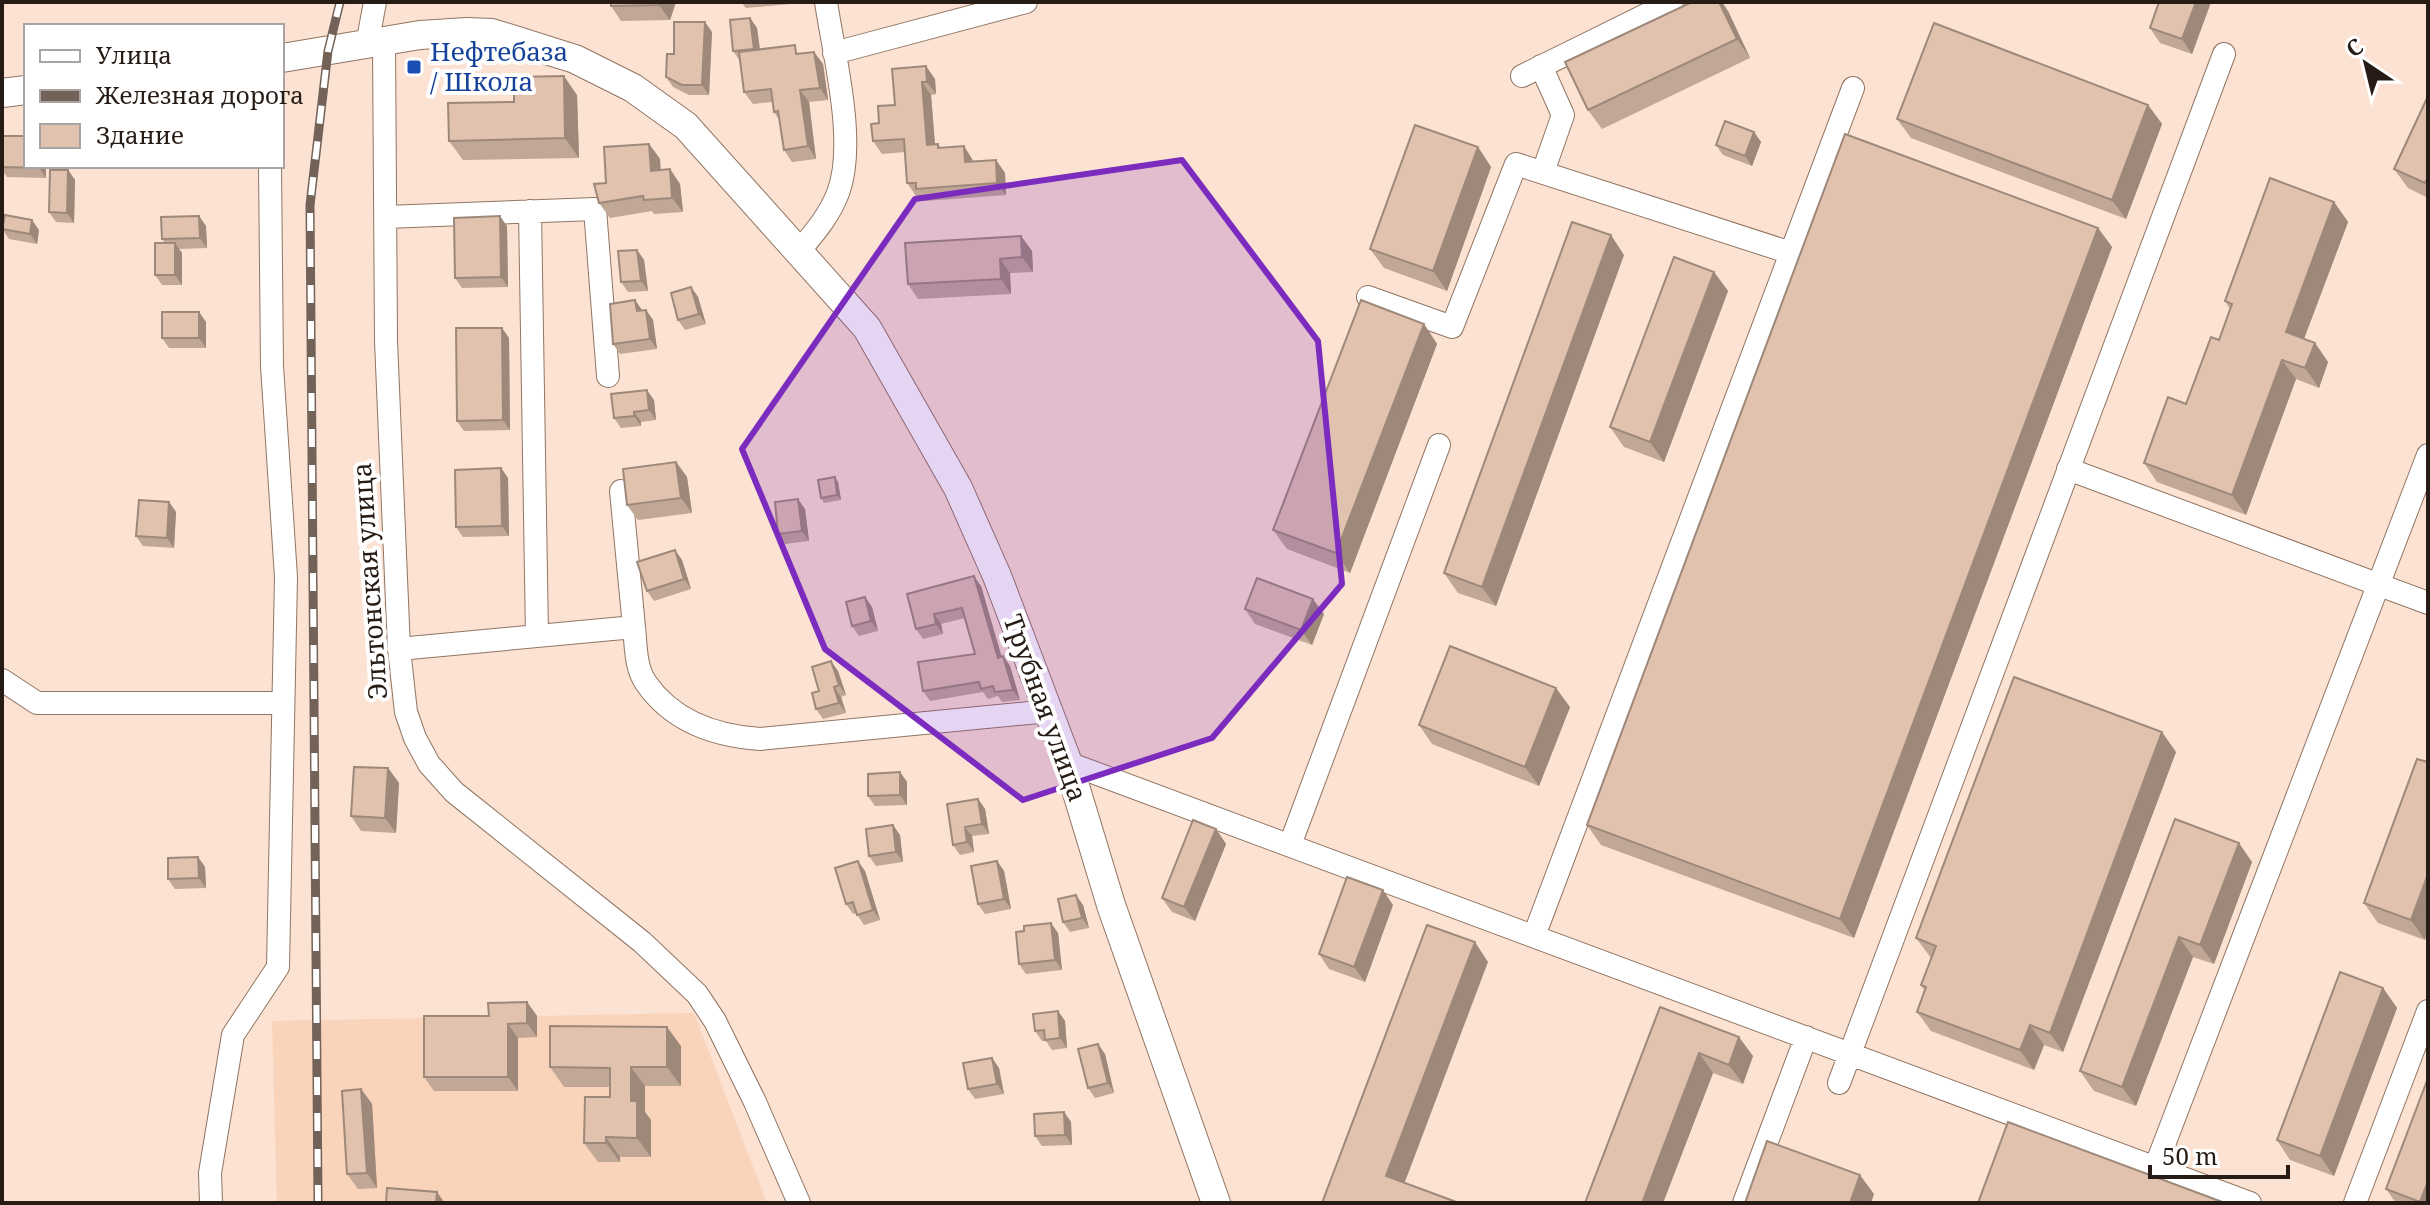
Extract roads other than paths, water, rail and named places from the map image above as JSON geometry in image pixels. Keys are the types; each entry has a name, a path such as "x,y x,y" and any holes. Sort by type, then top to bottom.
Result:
{"main road":[{"name":"Трубная улица","path":"284,58 432,34 492,33 575,59 633,88 686,126 867,328 958,488 997,576 1068,763 1111,905 1216,1203"},
{"path":"2,93 24,90"}],"street":[{"name":"Эльтонская улица","path":"375,2 386,217 392,546 406,712 429,764 454,792 642,942 697,994 715,1021 755,1102 799,1203"},
{"path":"800,250 823,224 839,192 844,162 826,2"},
{"path":"834,53 1026,2"},
{"path":"1543,172 1563,115 1532,71 1672,2"},
{"path":"1839,1083 2224,54"},
{"path":"1534,936 1853,88"},
{"path":"1368,297 1452,327 1516,164 1791,253"},
{"path":"211,1203 210,1173 233,1035 278,967 286,577 272,366 270,168"},
{"path":"386,217 595,209 608,376"},
{"path":"530,211 537,636"},
{"path":"1290,845 1439,445"},
{"path":"2155,1168 2428,455"},
{"path":"2068,469 2428,603"},
{"path":"621,491 637,661 645,682 691,723 723,736 760,739 1049,711"},
{"path":"399,649 634,627"},
{"path":"2,680 37,703 283,703"},
{"path":"1068,763 2250,1203"},
{"path":"2355,1203 2428,1011"},
{"path":"1744,1203 1806,1037"}],"railway":[{"path":"318,1203 310,205 328,51 340,2"}],"place":[{"name":"Нефтебаза / Школа","path":"414,67"}]}
